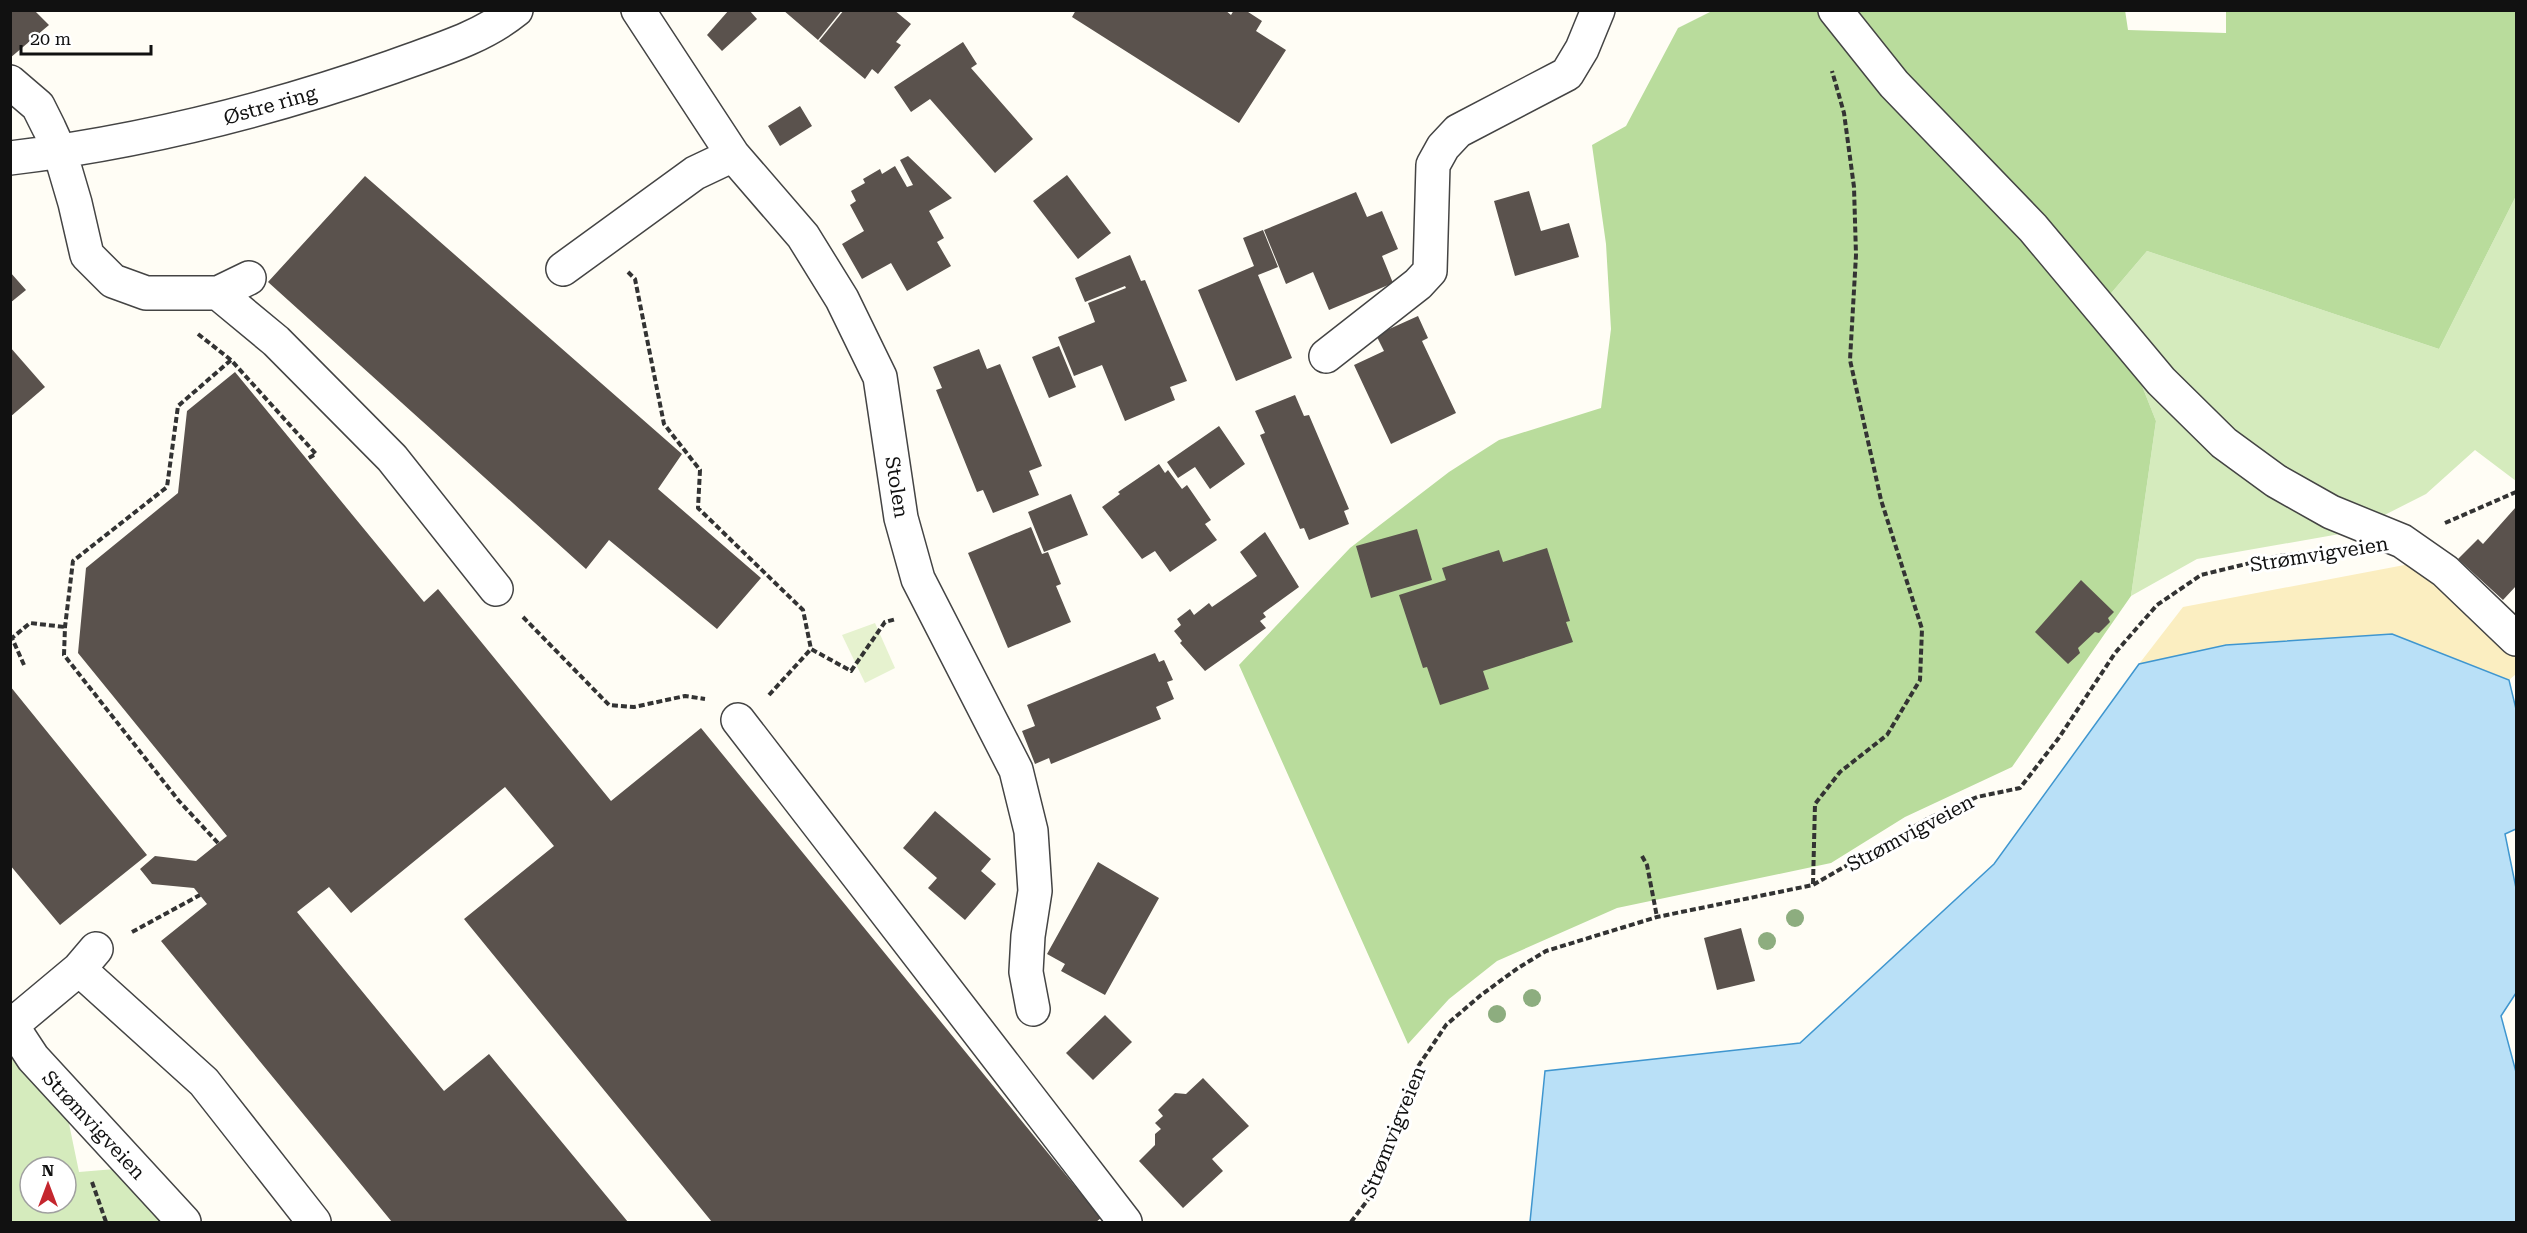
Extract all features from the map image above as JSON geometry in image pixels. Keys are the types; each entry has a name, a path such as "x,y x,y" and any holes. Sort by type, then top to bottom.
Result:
{"street":[{"name":"Østre ring","path":"10,158 60,152 239,115 465,41 503,21 516,10"},
{"name":"Stolen","path":"638,10 733,155 803,236 842,299 880,377 901,519 918,579 1016,770 1030,831 1035,891 1028,936 1026,972 1033,1009"},
{"path":"1326,356 1418,284 1430,271 1432,165 1443,147 1458,130 1567,74 1582,49 1598,10"},
{"path":"1835,10 1894,84 2033,228 2161,381 2224,443 2276,481 2331,512 2402,541 2445,571 2517,639"},
{"path":"10,82 38,106 60,152 87,255 113,282 146,293 218,293 249,278"},
{"path":"563,269 695,173 733,155"},
{"path":"218,293 276,340 392,458 496,589"},
{"path":"738,720 1125,1222"},
{"path":"11,1024 88,959 204,1082 314,1222"},
{"name":"Strømvigveien","path":"11,1024 33,1058 184,1222"}],"path":[{"path":"1813,885 1815,804 1840,771 1887,735 1920,680 1922,629 1881,500 1850,360 1856,255 1854,187 1844,113 1831,69"},
{"path":"608,236 618,262 635,279 664,424 700,470 698,508 803,610 811,649 851,671 885,622 935,610"},
{"path":"218,843 180,801 64,655 64,627 73,561 167,487 178,406 231,360"},
{"name":"Strømvigveien","path":"2402,541 2517,492"},
{"name":"Strømvigveien","path":"1351,1222 1370,1197 1415,1071 1446,1025 1481,995 1546,951 1657,917 1813,885 1929,818 1977,797 2020,788 2058,740 2115,653 2157,605 2202,575 2279,556 2324,550"},
{"path":"496,589 609,705 634,707 685,696 710,700 738,720"},
{"path":"24,665 12,638 30,623 64,627"},
{"path":"771,694 811,649"},
{"path":"1642,856 1647,865 1657,917"},
{"path":"88,959 200,896"}],"green space":[{"path":"1714,10 2125,10 2128,30 2226,33 2226,11 2516,11 2516,196 2439,349 2147,251 2107,298 2156,421 2131,596 2012,767 1905,817 1831,863 1617,908 1497,961 1449,999 1408,1044 1239,665 1350,548 1449,472 1499,440 1601,408 1611,329 1606,244 1592,145 1626,126 1678,28"},
{"path":"2516,196 2516,481 2475,450 2426,494 2351,532 2197,559 2131,596 2156,421 2107,298 2147,251 2439,349"},
{"path":"875,623 895,668 865,683 842,635"},
{"path":"10,1046 67,1114 75,1155 18,1155 18,1215 78,1215 78,1167 79,1172 115,1169 161,1222 11,1222"}],"sand":[{"path":"2415,563 2516,657 2516,674 2509,680 2392,634 2226,645 2139,664 2183,607"}],"water":[{"path":"2392,634 2509,680 2516,709 2516,829 2505,834 2516,888 2516,993 2501,1016 2516,1072 2516,1222 1530,1222 1545,1071 1800,1043 1994,864 2139,664 2226,645"}],"building":[{"path":"10,10 34,10 49,25 10,58"},
{"path":"729,10 749,10 757,19 722,51 707,35"},
{"path":"783,10 842,10 818,40"},
{"path":"844,10 894,10 911,24 896,42 901,45 878,74 872,69 865,79 819,41"},
{"path":"1076,10 1225,10 1231,15 1234,10 1245,10 1262,21 1256,31 1286,50 1239,123 1072,17"},
{"path":"963,42 977,64 971,68 1033,139 995,173 930,99 911,112 894,87"},
{"path":"800,106 812,126 780,146 768,126"},
{"path":"908,156 952,198 929,211 944,238 937,242 951,266 907,291 891,263 862,279 842,244 864,231 850,205 856,201 851,191 865,183 863,179 880,169 882,174 895,166 907,187 913,185 900,160"},
{"path":"1067,175 1111,233 1078,259 1033,201"},
{"path":"365,176 682,454 658,489 761,578 717,629 609,540 586,569 268,282"},
{"path":"1529,191 1541,231 1569,223 1579,257 1515,276 1494,201"},
{"path":"1356,192 1367,217 1382,211 1398,249 1382,256 1393,283 1329,310 1313,272 1286,284 1264,230"},
{"path":"1263,230 1278,267 1258,275 1292,358 1236,381 1198,290 1254,266 1243,238"},
{"path":"1130,255 1141,281 1145,280 1187,381 1170,387 1175,400 1125,421 1102,365 1074,376 1058,337 1095,322 1088,303 1126,288 1125,286 1085,302 1075,278"},
{"path":"10,272 26,290 10,303"},
{"path":"1418,316 1428,338 1422,341 1456,413 1391,444 1354,365 1384,351 1376,335"},
{"path":"1059,346 1076,387 1049,398 1032,357"},
{"path":"10,347 45,387 10,417"},
{"path":"979,349 987,369 1000,364 1042,466 1029,471 1039,495 993,513 983,490 977,492 936,390 942,388 933,367"},
{"path":"235,372 424,602 438,589 611,801 701,728 1101,1218 1096,1222 712,1222 464,919 554,846 505,787 351,913 329,887 297,912 444,1091 489,1054 628,1222 392,1222 161,941 207,904 194,888 152,884 140,869 155,856 196,861 227,836 78,653 86,568 178,493 187,411"},
{"path":"1295,395 1304,416 1309,415 1349,509 1344,511 1349,524 1309,540 1304,528 1300,529 1260,435 1265,433 1255,411"},
{"path":"1219,426 1245,464 1210,489 1195,467 1178,478 1167,462"},
{"path":"1159,464 1165,473 1168,470 1182,489 1187,485 1211,520 1205,524 1217,540 1170,572 1155,551 1142,559 1102,507 1120,494 1118,492"},
{"path":"1071,494 1088,535 1044,552 1028,512"},
{"path":"2516,507 2516,586 2503,600 2458,559 2478,539 2483,544"},
{"path":"1031,527 1042,554 1048,552 1061,584 1056,586 1071,622 1008,648 968,553"},
{"path":"1417,529 1432,580 1371,598 1356,546"},
{"path":"1265,532 1299,587 1263,613 1266,617 1260,621 1266,628 1205,671 1180,643 1182,641 1174,631 1181,625 1177,619 1190,609 1194,615 1209,603 1212,607 1257,576 1240,552"},
{"path":"1547,548 1570,621 1566,622 1573,642 1483,671 1489,689 1440,705 1427,667 1423,668 1399,595 1446,580 1442,568 1499,550 1503,562"},
{"path":"2081,580 2114,612 2108,618 2110,622 2078,648 2080,653 2068,664 2035,632"},
{"path":"1155,653 1159,662 1164,660 1173,680 1167,682 1174,699 1156,707 1161,719 1051,764 1049,758 1035,764 1022,731 1035,726 1027,705"},
{"path":"10,686 147,855 60,925 10,865"},
{"path":"935,811 991,859 981,871 996,884 965,920 928,888 937,878 903,848"},
{"path":"1098,862 1159,898 1105,995 1061,971 1065,964 1047,954"},
{"path":"1741,928 1755,981 1717,990 1704,938"},
{"path":"1105,1015 1132,1042 1093,1080 1066,1053"},
{"path":"1203,1078 1249,1126 1212,1159 1223,1171 1183,1208 1139,1161 1155,1145 1155,1134 1161,1129 1155,1123 1163,1116 1158,1110 1175,1093 1186,1094"}]}
